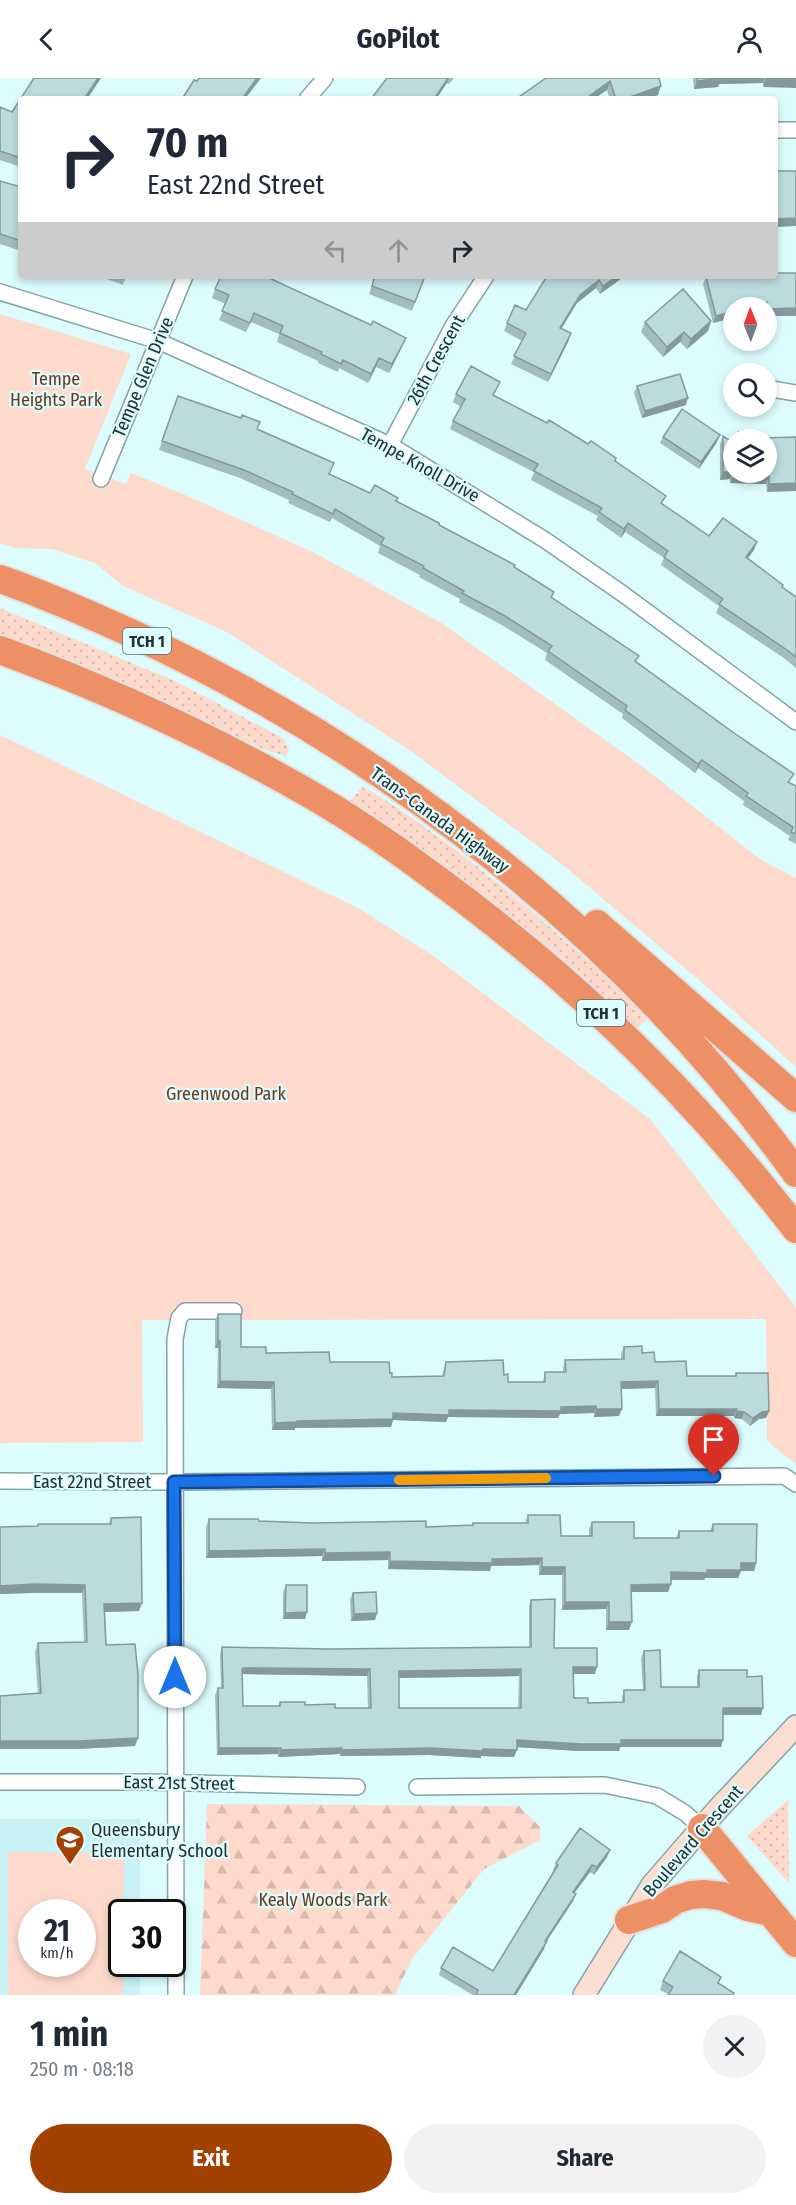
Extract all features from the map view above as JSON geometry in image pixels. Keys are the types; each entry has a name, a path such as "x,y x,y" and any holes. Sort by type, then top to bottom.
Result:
{"highway":[{"name":"Trans-Canada Highway","path":"0,579 95,617 222,678 288,716 401,789 464,834 525,883 584,936 694,1047 746,1108 796,1173"},
{"name":"TCH 1","path":"0,650 65,674 137,705 255,764 325,804 434,876 539,959 609,1020 665,1075 719,1134 796,1229"},
{"path":"401,789 516,865 597,924 796,1098"},
{"path":"702,1828 796,1943"},
{"path":"629,1920 662,1910 675,1900 704,1894 722,1896 748,1907 770,1911"}],"main road":[{"name":"Boulevard Crescent","path":"584,1995 652,1885 796,1726"}],"street":[{"path":"310,96 325,78"},
{"path":"778,130 796,130"},
{"name":"Tempe Glen Drive","path":"101,478 184,279"},
{"name":"26th Crescent","path":"390,445 453,326 484,279"},
{"name":"Tempe Knoll Drive","path":"0,292 158,341 390,445 465,489 555,547 623,594 796,722"},
{"path":"777,390 796,393"},
{"path":"176,1995 175,1339 178,1318 185,1311 234,1311"},
{"name":"East 22nd Street","path":"0,1481 174,1482 784,1476 796,1483"},
{"name":"East 21st Street","path":"0,1782 357,1787"},
{"path":"417,1787 605,1785 657,1796 685,1813 702,1828"}],"shaded area":[{"name":"Queensbury Elementary School","path":"0,1819 140,1819 140,1899 108,1899 108,1977 140,1977 140,1995 0,1995"}],"green space":[{"name":"Tempe Heights Park","path":"0,314 131,354 85,469 126,484 131,473 183,494 313,552 443,624 643,767 761,860 796,878 796,1067 699,980 563,865 411,751 227,632 123,586 95,563 52,549 15,548 0,543"},
{"path":"0,608 175,681 283,738 289,749 286,756 266,750 70,663 0,637"},
{"name":"Greenwood Park","path":"0,735 360,909 435,957 651,1120 796,1307 796,1464 767,1441 766,1319 142,1320 143,1442 0,1443"},
{"path":"363,786 402,811 476,866 547,925 650,1017 635,1030 605,997 552,949 383,825 352,810 351,800"},
{"path":"788,1800 789,1883 747,1836"},
{"name":"Kealy Woods Park","path":"207,1804 519,1806 540,1827 540,1840 484,1869 412,1959 395,1995 200,1995"},
{"path":"8,1852 124,1853 123,1899 108,1899 108,1977 123,1977 123,1995 8,1995"}],"building":[{"path":"34,78 98,78 86,96 22,96"},
{"path":"199,78 257,78 244,96 184,96 194,80 197,81"},
{"path":"387,78 448,78 436,96 373,96"},
{"path":"546,78 659,78 661,86 633,96 615,96 610,81 589,96 520,96"},
{"path":"697,78 721,78 697,81"},
{"path":"18,103 18,157 0,151 0,107 12,112"},
{"path":"778,171 796,171 796,218 778,219"},
{"path":"0,181 18,186 18,240 0,234"},
{"path":"778,273 796,273 796,308 777,309 777,297 723,297 723,314 716,316 707,279 778,279"},
{"path":"220,279 271,279 371,325 373,321 406,338 392,364 379,358 371,374 343,360 341,364 321,354 322,352 280,333 283,326 254,313 250,323 222,311 229,295 215,289"},
{"path":"374,279 424,279 415,302 372,286"},
{"path":"545,279 613,279 603,286 599,280 580,295 560,328 571,333 551,374 514,356 526,333 507,323 515,305 526,310"},
{"path":"683,289 711,321 691,339 684,332 667,347 645,322"},
{"path":"471,366 500,382 493,395 547,423 549,420 588,444 591,441 616,458 615,461 666,496 661,503 709,536 723,518 757,542 746,557 796,597 796,657 719,604 723,599 664,557 668,551 628,523 624,529 599,512 602,508 534,471 538,464 453,421 465,399 456,394"},
{"path":"680,374 688,398 645,411 637,386"},
{"path":"178,396 241,418 242,415 260,422 257,429 334,463 329,474 370,493 375,485 398,498 396,501 515,565 514,567 554,592 551,597 639,656 635,661 794,774 788,782 796,786 796,834 791,832 793,827 746,796 748,793 702,760 698,764 625,710 627,706 548,651 552,646 505,616 462,593 464,591 423,568 424,566 381,544 384,538 335,509 333,514 292,494 293,492 244,470 162,441"},
{"path":"682,409 720,435 701,462 663,437"},
{"path":"796,437 796,483 769,484 777,483 777,438"},
{"path":"218,1314 241,1314 241,1347 266,1347 266,1353 329,1352 330,1362 389,1362 392,1377 444,1376 446,1362 503,1360 504,1375 508,1374 508,1382 545,1382 545,1372 566,1372 565,1360 624,1359 624,1347 642,1346 642,1353 654,1352 655,1362 686,1361 687,1376 736,1376 736,1373 768,1373 769,1411 762,1412 753,1418 737,1409 659,1409 658,1381 621,1382 622,1409 596,1409 596,1406 561,1407 561,1411 449,1410 449,1415 393,1413 393,1419 275,1423 274,1382 220,1381"},
{"path":"528,1515 560,1515 561,1536 592,1536 592,1522 634,1522 634,1538 679,1538 679,1531 713,1531 713,1524 757,1524 756,1563 741,1563 741,1570 707,1570 707,1573 671,1572 671,1584 631,1585 632,1622 609,1622 609,1602 565,1602 565,1567 542,1567 542,1558 492,1559 492,1563 390,1561 390,1552 325,1553 325,1549 209,1551 209,1519 258,1519 259,1521 313,1523 426,1521 426,1527 473,1525 473,1523 528,1523"},
{"path":"141,1517 142,1603 104,1604 106,1645 135,1644 138,1674 138,1738 0,1741 0,1696 41,1693 38,1643 87,1642 85,1585 0,1586 0,1527 38,1526 38,1524 111,1524 111,1518"},
{"path":"286,1585 307,1585 307,1612 285,1613"},
{"path":"376,1592 377,1613 354,1614 353,1593"},
{"path":"555,1599 554,1648 597,1648 597,1667 573,1667 574,1698 588,1698 588,1703 624,1702 624,1690 645,1690 644,1651 660,1650 661,1687 699,1687 699,1670 747,1670 747,1677 762,1676 763,1708 723,1708 723,1740 621,1740 621,1744 581,1744 517,1740 517,1750 483,1749 483,1751 431,1748 281,1750 281,1748 219,1748 218,1688 223,1688 222,1647 329,1649 531,1647 531,1600","holes":["242,1669 370,1669 371,1708 335,1708 335,1704 305,1705 305,1702 280,1702 280,1706 243,1706","521,1669 521,1708 399,1708 399,1671"]},
{"path":"580,1828 610,1850 597,1867 592,1865 573,1892 576,1894 545,1941 547,1941 514,1995 476,1995 478,1990 441,1968 453,1947 493,1971 558,1865 556,1863"},
{"path":"680,1951 721,1977 718,1983 734,1993 733,1995 668,1995 673,1987 663,1981"}],"slow traffic":[{"path":"399,1480 546,1478"}],"place":[{"name":"Queensbury Elementary School","path":"70,1866"}],"route":[{"path":"175,1677 174,1482 714,1476"}]}
